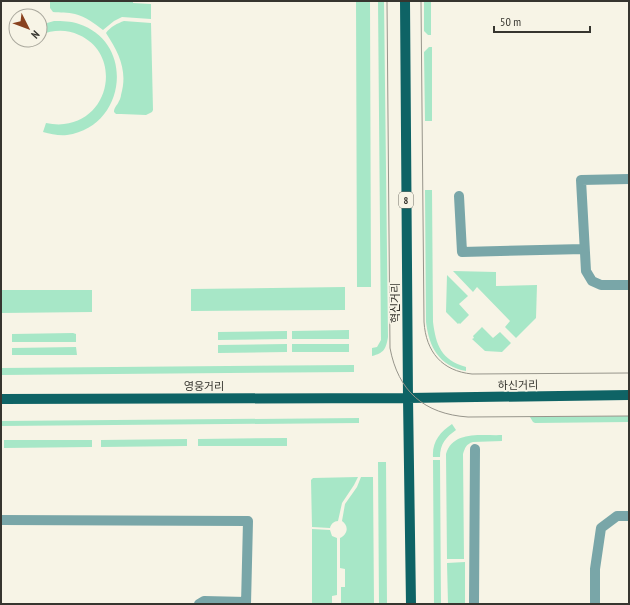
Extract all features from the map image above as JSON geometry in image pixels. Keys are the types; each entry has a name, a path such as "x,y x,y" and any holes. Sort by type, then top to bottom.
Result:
{"main road":[{"name":"혁신거리","path":"405,1 411,604"},
{"name":"하신거리","path":"408,398 629,395"},
{"name":"영웅거리","path":"1,399 408,398"}],"street":[{"path":"629,179 581,180 586,271 592,281 601,285 629,285"},
{"path":"459,196 462,252 584,249"},
{"path":"474,604 475,449"},
{"path":"595,604 595,569 601,528 617,516 629,516"},
{"path":"1,520 248,521 246,603 204,601 199,604"}],"green space":[{"path":"51,1 133,1 133,3 151,4 151,19 122,17 114,21 103,30 90,20 79,15 53,12 50,8"},
{"path":"356,1 370,1 371,287 357,287"},
{"path":"378,1 384,1 388,337 384,350 372,356 372,348 377,347 381,340"},
{"path":"424,1 431,1 431,35 428,35 424,31"},
{"path":"66,21 76,23 97,34 109,48 116,65 116,84 112,101 102,117 87,129 67,135 43,132 46,123 64,124 80,120 92,111 101,99 105,85 106,70 101,56 93,44 79,35 69,32 60,31 48,33 48,23"},
{"path":"124,21 151,23 153,110 146,115 116,114 114,112 114,109 121,96 123,86 123,70 115,48 106,33 114,26"},
{"path":"429,47 432,47 432,121 425,121 424,52"},
{"path":"425,190 432,190 433,322 436,338 445,356 466,367 466,371 449,365 442,360 433,347 427,331"},
{"path":"453,271 496,272 496,286 537,285 536,318 516,338 505,327 510,321 477,287 473,292"},
{"path":"447,275 468,296 459,304 469,315 460,324 458,324 446,312"},
{"path":"345,287 345,310 191,311 191,289"},
{"path":"1,290 92,290 92,312 1,313"},
{"path":"482,327 493,338 500,332 511,343 502,352 485,351 472,339"},
{"path":"349,330 349,339 292,339 292,331"},
{"path":"287,331 287,339 218,340 218,332"},
{"path":"12,334 76,334 76,342 12,342"},
{"path":"287,344 287,352 218,353 218,345"},
{"path":"292,344 349,344 349,352 292,352"},
{"path":"76,347 77,355 12,355 12,348"},
{"path":"354,365 354,372 1,375 1,368"},
{"path":"629,416 629,422 535,423 530,417"},
{"path":"359,418 359,423 1,426 1,421"},
{"path":"452,424 456,430 444,441 441,448 440,457 433,457 435,442 440,434"},
{"path":"477,435 502,435 502,441 473,442 465,448 463,454 464,559 447,559 446,454 450,446 455,441 462,438"},
{"path":"287,438 287,446 198,446 198,439"},
{"path":"187,439 187,446 101,447 101,440"},
{"path":"4,440 92,440 92,447 4,448"},
{"path":"433,460 440,460 441,604 434,604"},
{"path":"378,462 386,462 387,604 379,604"},
{"path":"358,477 342,503 338,521 333,523 330,528 312,527 311,480 313,478"},
{"path":"361,477 373,477 374,604 341,604 341,587 345,587 345,569 340,568 340,538 347,530 346,525 342,521 345,504 357,487"},
{"path":"312,529 330,530 332,536 337,538 337,595 332,596 332,604 312,604"},
{"path":"465,562 465,604 448,604 447,563"}],"tram line":[{"path":"387,1 390,348 399,376 416,398 438,411 452,415 468,417 629,416"},
{"path":"421,1 424,322 425,333 432,351 444,364 452,369 472,374 629,373"}]}
